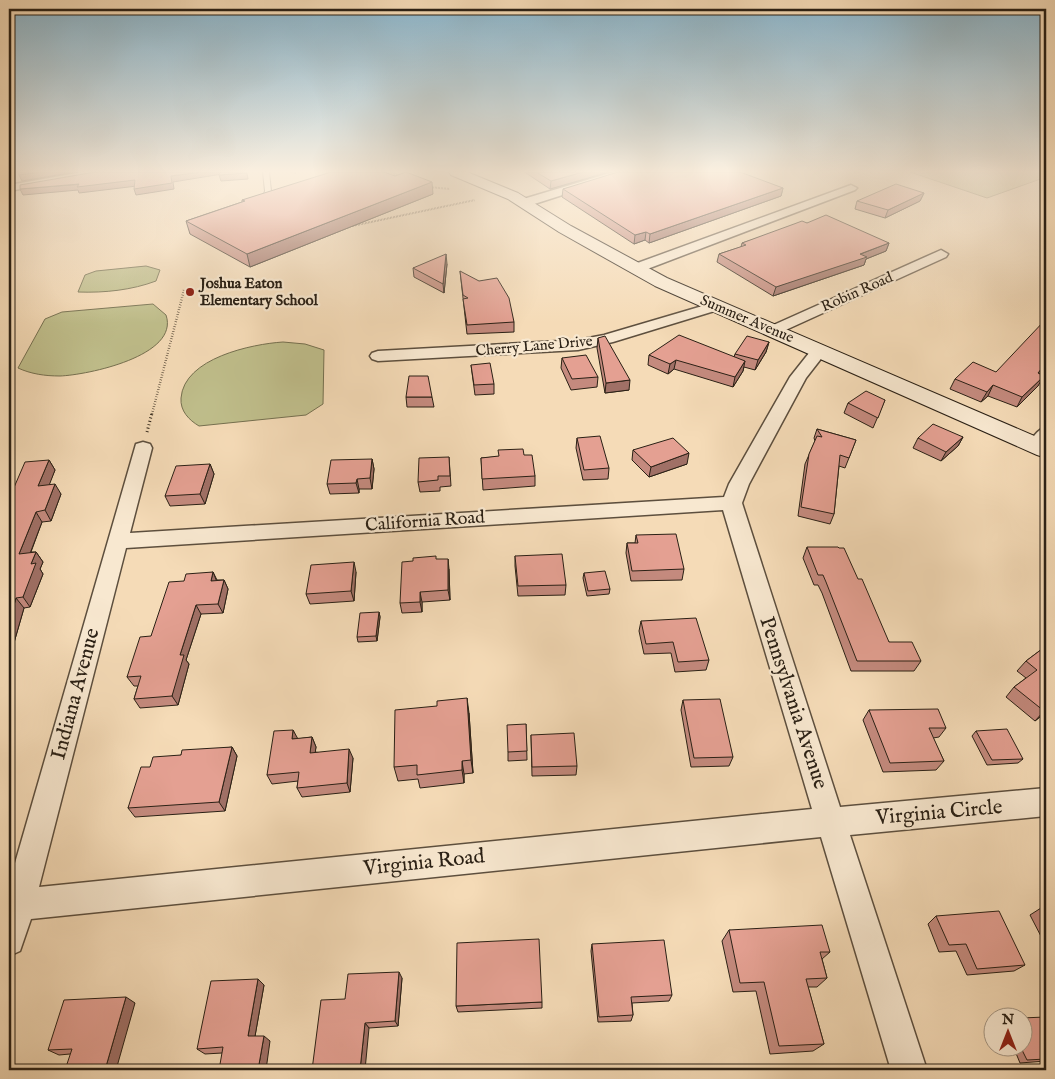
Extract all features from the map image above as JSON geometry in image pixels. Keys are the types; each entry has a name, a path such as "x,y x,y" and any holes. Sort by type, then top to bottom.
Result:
{"street":[{"name":"Summer Avenue","path":"555,222 670,286 819,351 1043,443"},
{"path":"637,268 759,222"},
{"name":"Robin Road","path":"774,330 941,254"},
{"name":"Cherry Lane Drive","path":"378,356 578,345 607,339 716,306"},
{"path":"732,503 739,484 798,377 819,351"},
{"name":"Indiana Avenue","path":"9,940 143,448"},
{"name":"California Road","path":"118,541 732,503"},
{"name":"Pennsylvania Avenue","path":"732,503 736,522 909,1070"},
{"name":"Virginia Circle","path":"831,822 1046,802"},
{"name":"Virginia Road","path":"18,905 831,822"}],"path":[{"path":"349,227 371,222"},
{"path":"143,448 184,290"}],"shaded area":[{"path":"146,266 160,270 156,281 118,290 78,292 85,275 96,271"},
{"path":"153,304 166,315 167,329 159,342 146,352 128,361 90,372 60,376 38,374 18,368 45,319 62,312"},
{"path":"283,342 305,344 324,350 323,404 306,415 199,426 186,415 181,403 185,384 206,363 238,350"}],"building":[{"path":"189,222 328,222 247,254"},
{"path":"615,222 684,222 650,234 646,232 635,235"},
{"path":"798,222 843,222 889,243 860,254 867,257 776,287 719,254 746,245 742,243"},
{"path":"446,254 443,284 413,268"},
{"path":"460,271 479,281 497,278 509,298 514,322 467,325 463,299 468,298 463,295"},
{"path":"1046,319 1046,363 1038,373 1044,376 1022,397 993,385 987,392 955,379 973,362 996,372"},
{"path":"679,335 745,361 735,377 676,360 670,364 649,355"},
{"path":"605,336 630,380 606,383 598,338"},
{"path":"747,336 769,342 758,360 735,354"},
{"path":"586,355 598,377 572,379 562,358"},
{"path":"490,363 494,384 474,385 471,365"},
{"path":"409,376 428,376 432,397 406,397"},
{"path":"866,391 885,400 878,418 848,403"},
{"path":"933,424 963,437 946,452 918,438"},
{"path":"817,429 856,440 849,458 840,455 834,514 801,507 809,454 817,436 822,437"},
{"path":"600,436 609,468 584,470 577,438"},
{"path":"673,438 689,453 651,467 633,450"},
{"path":"523,449 524,455 532,455 535,476 482,479 481,458 499,456 498,450"},
{"path":"449,457 450,476 438,476 438,480 418,482 419,458"},
{"path":"372,459 370,478 357,479 356,483 327,484 331,460"},
{"path":"49,460 38,486 55,484 45,510 36,512 19,554 36,552 31,564 36,563 23,597 16,598 9,622 9,499 25,462"},
{"path":"210,464 200,494 165,496 176,466"},
{"path":"676,534 684,569 632,571 627,543 638,543 636,535"},
{"path":"807,547 844,548 858,579 862,579 889,642 912,642 921,661 857,661 823,575 818,575"},
{"path":"562,554 566,585 518,586 515,556"},
{"path":"436,556 436,559 448,559 448,590 420,592 420,602 400,603 402,562 413,561 413,558"},
{"path":"354,562 351,591 306,594 311,565"},
{"path":"605,571 610,589 588,591 584,573"},
{"path":"213,572 211,581 224,580 218,604 196,605 180,655 184,655 172,696 134,699 141,676 127,677 140,637 151,636 169,582 184,581 186,574"},
{"path":"379,612 376,636 357,637 360,613"},
{"path":"696,618 709,660 678,662 673,642 646,644 641,621"},
{"path":"1046,646 1046,709 1044,711 1014,687 1037,670 1026,661"},
{"path":"467,698 471,760 462,761 462,770 417,775 417,765 394,767 395,710 437,706 437,701"},
{"path":"720,699 733,757 694,758 683,700"},
{"path":"938,709 946,728 929,728 944,761 890,763 869,710"},
{"path":"526,724 527,751 508,752 507,725"},
{"path":"1007,729 1023,759 992,760 976,731"},
{"path":"293,730 292,739 312,737 310,753 349,749 347,783 297,788 299,772 267,775 274,731"},
{"path":"574,733 577,766 532,767 531,735"},
{"path":"232,747 219,802 128,808 141,767 150,767 153,757 181,755 182,750"},
{"path":"1046,907 1046,917 1041,908"},
{"path":"999,911 1025,965 977,969 966,944 949,945 936,916"},
{"path":"822,925 830,952 820,952 827,978 806,979 824,1044 779,1046 764,982 740,983 729,930"},
{"path":"539,939 542,1002 456,1006 457,943"},
{"path":"664,940 672,995 631,997 633,1015 599,1017 592,944"},
{"path":"399,972 395,1021 365,1023 360,1070 312,1070 321,1000 345,999 348,974"},
{"path":"258,979 248,1036 264,1036 258,1070 219,1070 223,1047 197,1049 211,981"},
{"path":"126,997 105,1070 65,1070 72,1049 48,1050 64,1000"},
{"path":"1045,1017 1046,1019 1046,1059 1027,1060 1025,1056 1032,1056 1032,1018"}],"place":[{"name":"Joshua Eaton Elementary School","path":"190,292"}]}
